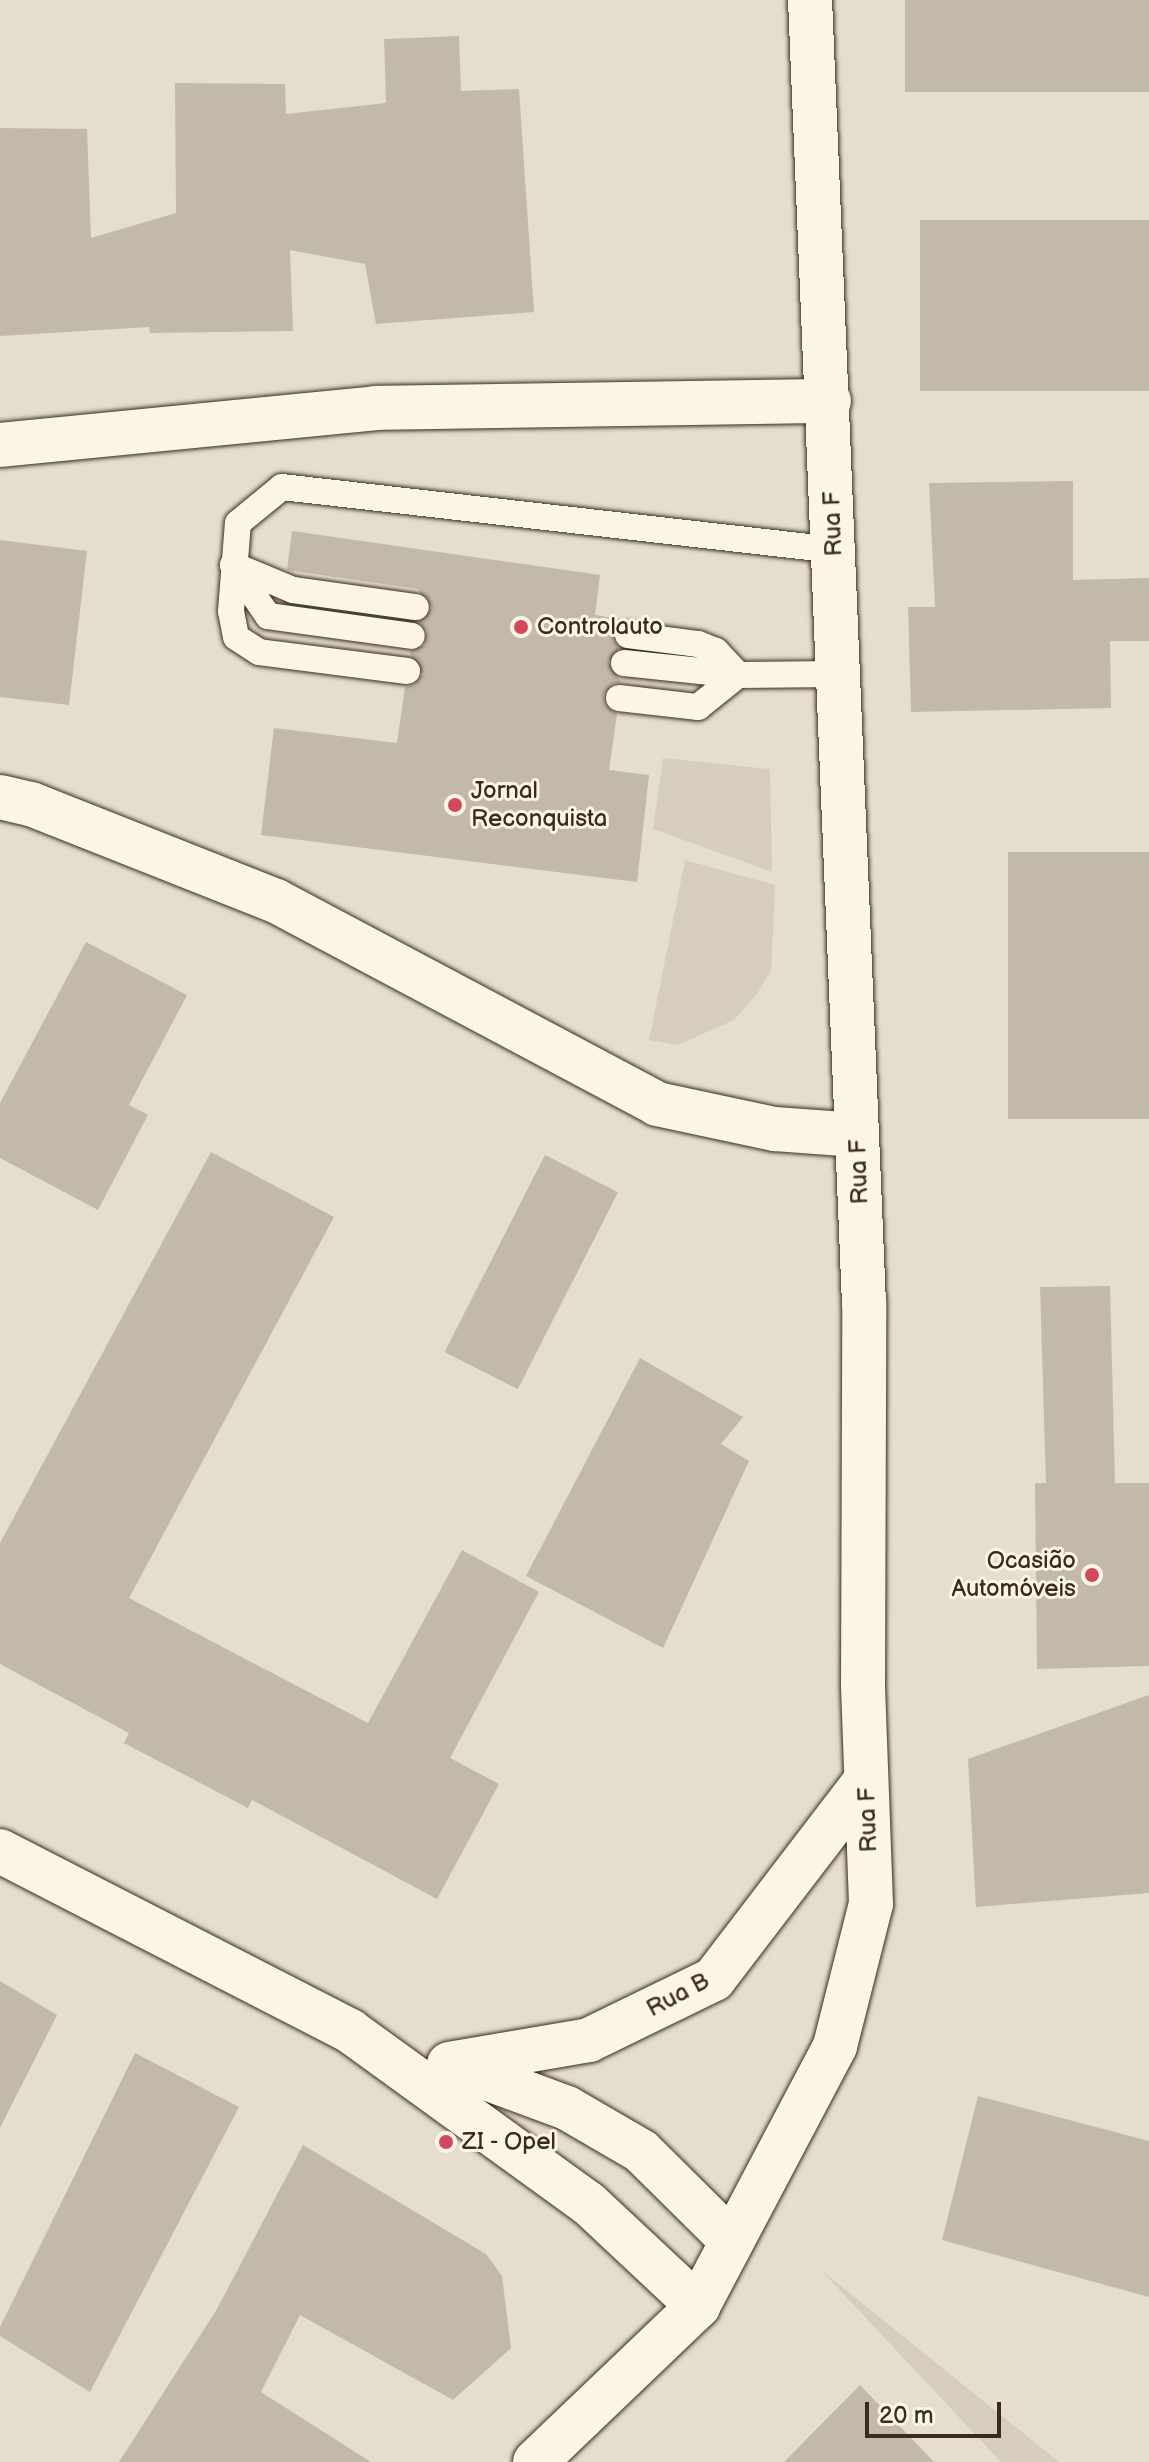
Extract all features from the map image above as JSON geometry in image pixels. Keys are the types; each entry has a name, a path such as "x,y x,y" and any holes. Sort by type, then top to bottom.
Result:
{"street":[{"name":"Rua F","path":"535,2462 698,2306 835,2046 871,1904 866,1780 864,1304 810,0"},
{"path":"0,445 375,408 829,401"},
{"path":"0,797 31,804 276,901 657,1104 775,1129 857,1135"},
{"name":"Rua B","path":"449,2064 589,2040 714,1979 866,1780"},
{"name":"Rua B","path":"0,1851 350,2031 588,2203 698,2306"},
{"name":"Rua B","path":"350,2031 567,2108 641,2151 732,2241"}],"lane":[{"path":"407,671 259,652 236,637 233,565 238,523 282,487 835,550"},
{"path":"233,565 293,590 416,607"},
{"path":"233,565 268,616 412,636"},
{"path":"628,635 698,644 716,651 738,675"},
{"path":"624,663 738,675 838,674"},
{"path":"619,698 698,707 738,675"}],"shaded area":[{"path":"0,0 1149,0 1149,2462 0,2462"},
{"path":"663,758 770,769 772,872 653,829"},
{"path":"685,860 775,885 771,970 757,994 734,1020 678,1045 649,1040"},
{"path":"821,2270 1059,2462 1001,2462"}],"building":[{"path":"905,0 1149,0 1149,92 905,92"},
{"path":"459,36 461,91 519,89 534,312 376,324 365,264 290,250 293,331 150,333 149,327 0,336 0,128 87,129 91,238 176,213 175,83 285,84 286,114 386,103 384,39"},
{"path":"920,220 1149,220 1149,391 920,391"},
{"path":"1073,481 1073,580 1149,578 1149,641 1110,641 1111,708 911,712 908,607 935,607 929,483"},
{"path":"292,531 600,575 595,615 627,620 615,626 613,640 619,648 608,662 621,682 612,684 603,695 605,705 617,714 609,770 649,775 637,882 261,835 274,728 397,743 405,687 414,685 423,674 409,652 425,645 427,631 419,622 432,608 418,589 287,570"},
{"path":"0,540 87,551 69,705 0,697"},
{"path":"1008,852 1149,852 1149,1119 1008,1119"},
{"path":"86,942 187,995 129,1105 148,1115 98,1210 0,1158 0,1103"},
{"path":"211,1152 334,1217 129,1598 368,1723 462,1550 539,1592 450,1758 499,1784 437,1899 252,1800 248,1808 124,1743 129,1733 0,1664 0,1543"},
{"path":"545,1155 618,1192 518,1389 445,1352"},
{"name":"Ocasião Automóveis","path":"1110,1286 1115,1483 1149,1483 1149,1666 1037,1669 1035,1483 1046,1483 1040,1287"},
{"path":"640,1358 743,1417 721,1444 749,1461 663,1648 526,1576"},
{"path":"1149,1695 1149,1893 976,1907 968,1759"},
{"path":"0,1981 57,2015 0,2128"},
{"path":"135,2053 239,2107 90,2392 0,2336 0,2327"},
{"path":"978,2096 1149,2141 1149,2297 942,2240"},
{"path":"303,2145 486,2254 502,2276 511,2348 453,2400 300,2315 261,2392 371,2462 119,2462 217,2309"},
{"path":"860,2385 934,2462 784,2462"}],"place":[{"name":"Controlauto","path":"521,627"},
{"name":"Jornal Reconquista","path":"455,805"},
{"name":"Ocasião Automóveis","path":"1092,1575"},
{"name":"ZI - Opel","path":"446,2142"}]}
